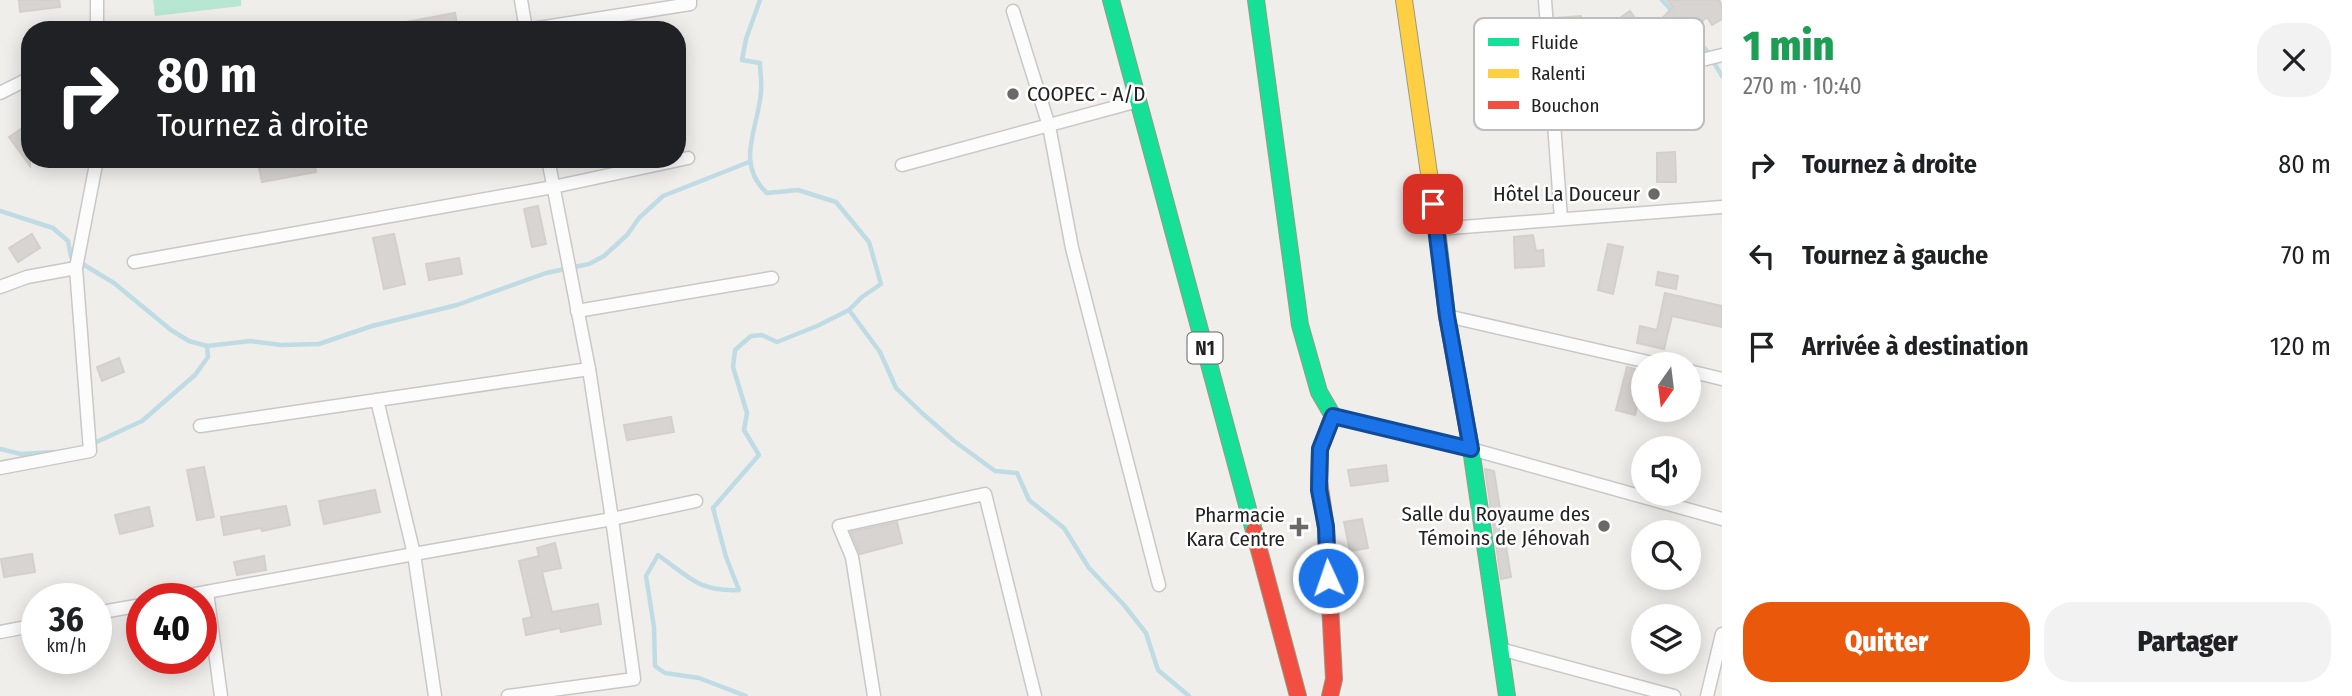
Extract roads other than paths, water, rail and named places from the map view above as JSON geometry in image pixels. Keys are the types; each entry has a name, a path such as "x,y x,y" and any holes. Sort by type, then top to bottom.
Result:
{"main road":[{"name":"N1","path":"1111,0 1298,696"},
{"path":"1256,0 1300,325 1319,392 1333,416 1320,449 1319,490 1327,541 1334,679 1330,696"},
{"path":"1404,0 1447,316 1471,449 1507,696"}],"street":[{"path":"97,0 97,21"},
{"path":"520,0 524,21"},
{"path":"585,21 690,5 690,0"},
{"path":"1545,0 1546,18"},
{"path":"1013,11 1049,126 1072,248 1159,585"},
{"path":"0,93 21,82"},
{"path":"902,165 1138,101"},
{"path":"1554,130 1561,219"},
{"path":"0,468 90,451 76,268 95,168"},
{"path":"508,696 634,679 589,369 550,168"},
{"path":"134,262 553,187 641,168"},
{"path":"1437,229 1722,207"},
{"path":"0,287 27,277 76,268"},
{"path":"577,311 772,278"},
{"path":"1447,316 1631,358"},
{"path":"200,426 589,369"},
{"path":"1701,374 1722,379"},
{"path":"377,400 414,554 435,696"},
{"path":"1333,416 1471,449 1722,519"},
{"path":"874,696 852,557 839,526 985,494 1035,696"},
{"path":"217,590 696,502"},
{"path":"0,632 21,628"},
{"path":"1707,696 1722,634"},
{"path":"1500,649 1674,696"},
{"path":"217,666 221,696"}],"waterway":[{"path":"746,696 699,678 665,673 655,666 654,627 646,576 658,555 704,586 739,590 726,557 713,508 759,455 744,430 747,413 733,367 735,350 751,336 762,335 777,342 817,326 849,310 881,284 869,242 836,202 798,190 767,193 757,181 750,157 761,91 760,63 742,60 746,39 760,0"},
{"path":"1662,0 1673,12"},
{"path":"1704,48 1722,76"},
{"path":"0,211 53,228 68,241 71,257 114,283 171,330 189,341 207,346 250,341 281,345 319,344 372,326 457,305 546,273 589,264 604,256 627,235 639,218 663,196 749,162"},
{"path":"849,310 880,352 896,388 954,441 995,471 1017,473 1029,500 1064,528 1089,568 1146,633 1158,670 1189,696"},
{"path":"90,445 142,421 195,375 208,357 207,346"},
{"path":"0,449 21,454 54,452"}],"place":[{"name":"COOPEC - A/D","path":"1013,94"},
{"name":"Hôtel La Douceur","path":"1654,194"},
{"name":"Salle du Royaume des Témoins de Jéhovah","path":"1604,526"},
{"name":"Pharmacie Kara Centre","path":"1299,527"}]}
